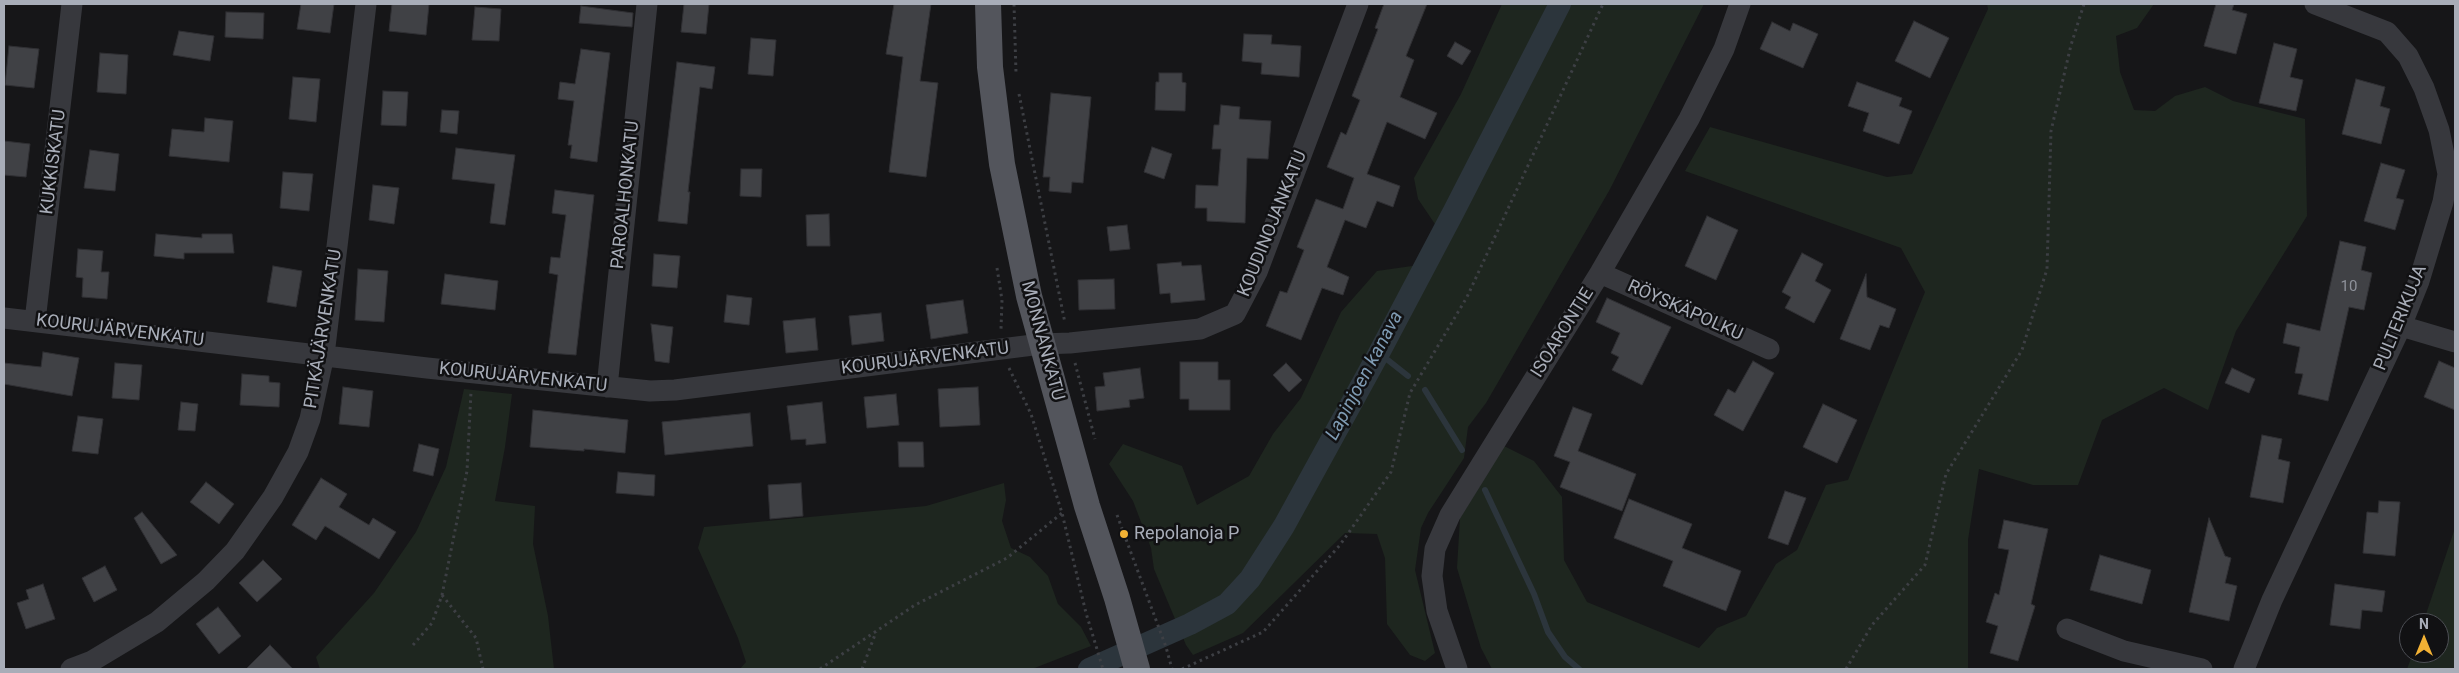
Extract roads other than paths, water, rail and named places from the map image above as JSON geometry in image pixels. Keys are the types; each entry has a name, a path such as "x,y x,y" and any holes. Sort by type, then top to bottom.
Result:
{"main road":[{"name":"MONNANKATU","path":"988,4 990,67 1002,164 1029,296 1087,506 1117,598 1137,669"}],"street":[{"name":"KUKKISKATU","path":"35,321 72,4"},
{"name":"PITKÄJÄRVENKATU","path":"71,669 92,661 157,622 206,581 236,550 273,497 298,452 310,419 324,355 366,4"},
{"name":"PAROALHONKATU","path":"607,387 647,4"},
{"name":"KOUDINOJANKATU","path":"1041,344 1070,344 1200,329 1235,314 1257,272 1358,4"},
{"name":"ISOARONTIE","path":"1457,669 1437,611 1432,576 1435,549 1450,515 1600,274 1689,119 1724,49 1740,4"},
{"name":"PULTERIKUJA","path":"2244,669 2272,600 2401,326 2420,280 2443,202 2448,174 2439,130 2424,88 2408,56 2387,32 2316,4"},
{"name":"RÖYSKÄPOLKU","path":"1600,274 1769,349"},
{"name":"KOURUJÄRVENKATU","path":"4,318 650,391 675,390 1041,344"},
{"path":"2401,326 2455,342"},
{"path":"2067,629 2124,651 2202,669"}],"waterway":[{"name":"Lapinjoen kanava","path":"1089,669 1190,624 1227,604 1250,579 1284,526 1379,353 1560,4"},
{"path":"1379,353 1408,376"},
{"path":"1425,390 1462,450"},
{"path":"1485,490 1534,594 1548,632 1565,657 1579,669"}],"place":[{"name":"Repolanoja P","path":"1124,534"}]}
